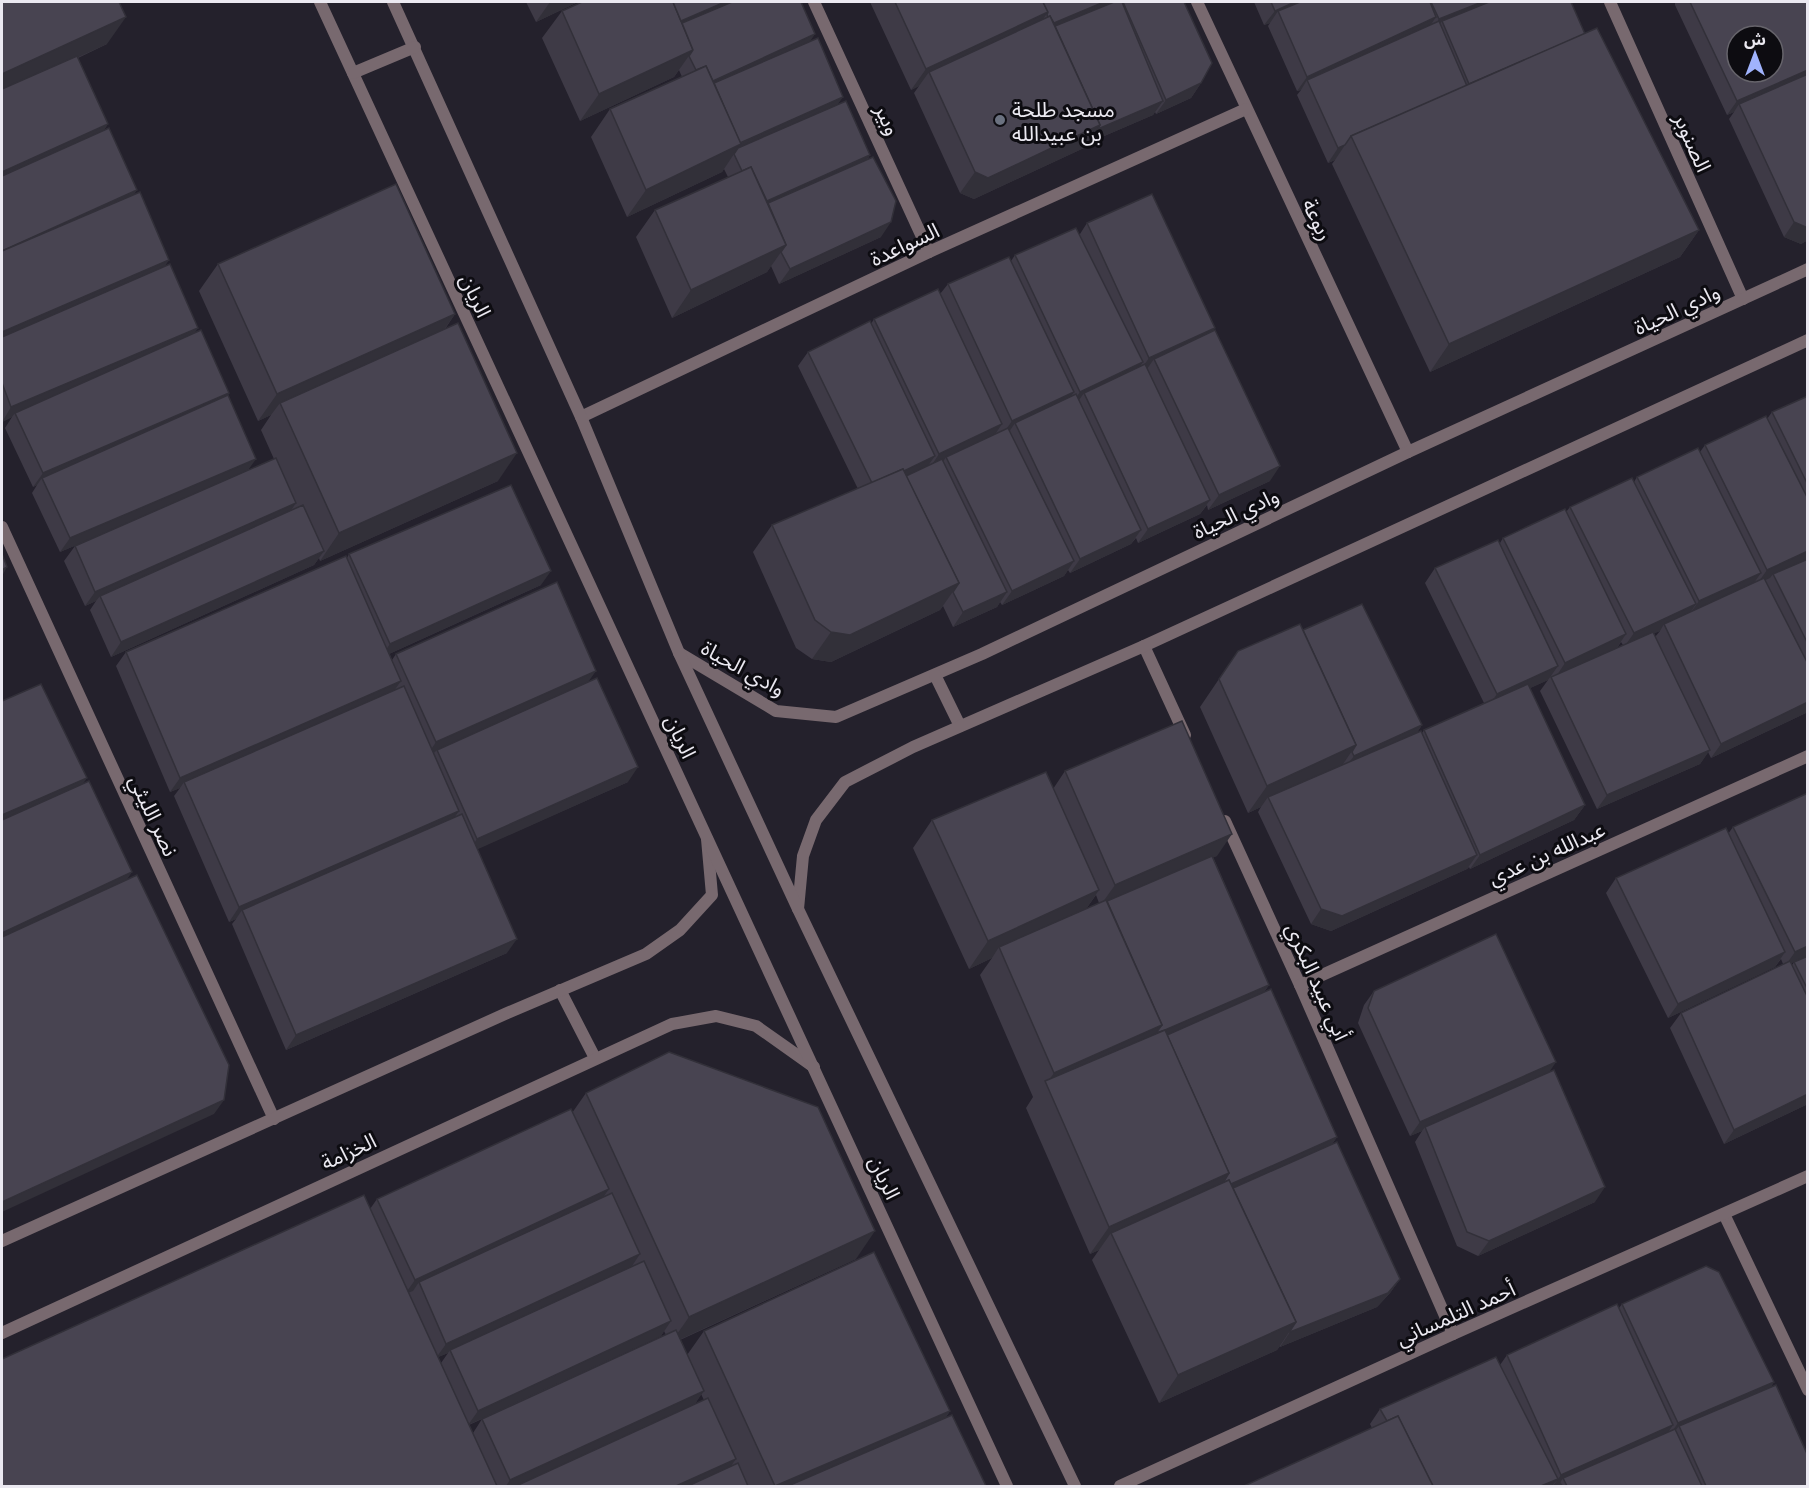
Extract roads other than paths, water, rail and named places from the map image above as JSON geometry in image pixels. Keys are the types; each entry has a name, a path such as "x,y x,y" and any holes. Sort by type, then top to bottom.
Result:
{"street":[{"name":"الريان","path":"320,2 1007,1486"},
{"name":"الريان","path":"393,2 581,417 679,652 798,909 1075,1486"},
{"name":"وبير","path":"813,2 929,252"},
{"name":"ربوعة","path":"1197,2 1408,452"},
{"name":"الصنوبر","path":"1610,2 1743,298"},
{"path":"353,73 415,47"},
{"name":"السواعدة","path":"581,417 929,252 1246,109"},
{"name":"وادي الحياة","path":"679,652 776,711 836,717 935,675 1408,452 1808,269"},
{"path":"798,909 803,856 816,820 845,782 913,747 1144,646 1808,340"},
{"name":"نصر الليثي","path":"2,526 273,1119"},
{"path":"1144,646 1193,752"},
{"path":"935,675 960,726"},
{"name":"عبدالله بن عدي","path":"1300,985 1808,756"},
{"name":"أبي عبيد البكري","path":"1217,805 1300,985 1453,1334"},
{"path":"2,1241 560,990 646,954 680,930 712,895 707,837"},
{"path":"560,990 595,1058"},
{"name":"الخزامة","path":"2,1333 672,1024 716,1016 756,1026 814,1067"},
{"name":"أحمد التلمساني","path":"1120,1486 1808,1176"},
{"path":"1724,1214 1808,1390"}],"place":[{"name":"مسجد طلحة بن عبيدالله","path":"1000,120"}]}
